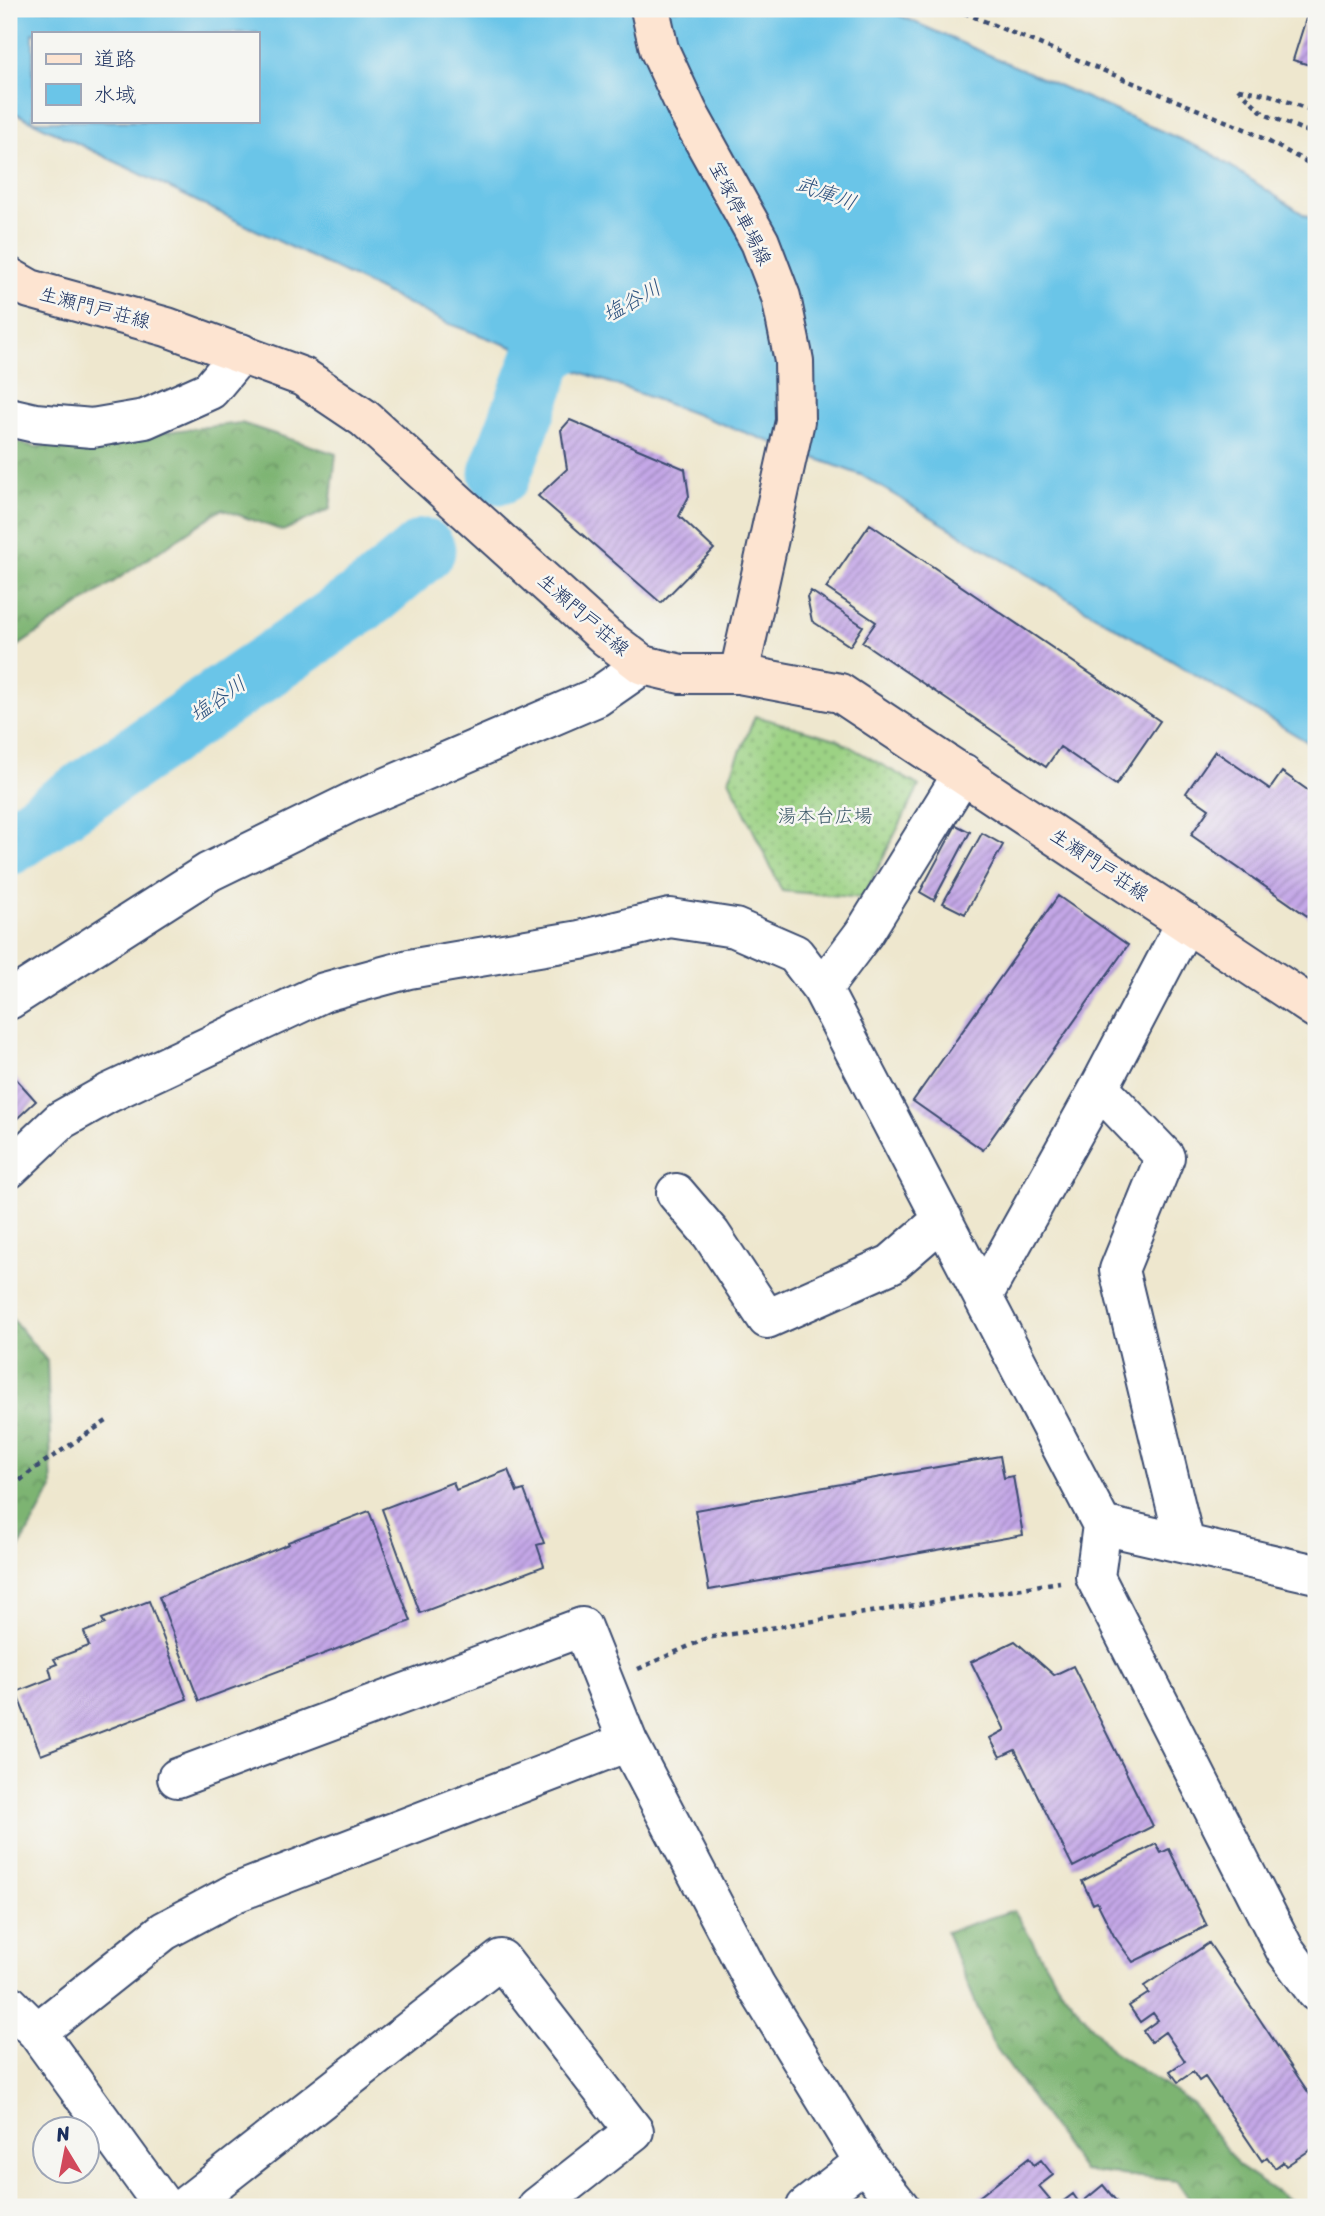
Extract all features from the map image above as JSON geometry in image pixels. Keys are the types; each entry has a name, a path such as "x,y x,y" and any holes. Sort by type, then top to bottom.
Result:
{"main road":[{"name":"宝塚停車場線","path":"650,9 659,49 688,112 760,242 781,297 794,361 795,421 739,674"},
{"name":"生瀬門戸荘線","path":"9,277 30,289 167,327 303,377 364,418 606,637 643,664 681,674 739,674 840,693 1316,1009"}],"street":[{"path":"9,417 35,423 92,428 145,419 210,390 241,353"},
{"path":"9,1000 209,872 352,802 597,697 643,664"},
{"path":"822,989 864,933 962,773"},
{"path":"9,1170 61,1120 109,1093 324,992 409,970 580,940 670,918 736,929 795,954 822,989 1102,1525 1095,1577 1285,1950 1316,1992"},
{"path":"983,1296 1186,922"},
{"path":"1098,1088 1165,1157 1119,1270 1185,1544"},
{"path":"676,1193 711,1234 767,1320 891,1264 943,1219"},
{"path":"1102,1525 1316,1574"},
{"path":"177,1778 582,1627 628,1742 755,1986 864,2162 900,2207"},
{"path":"37,2032 164,1931 235,1893 628,1742"},
{"path":"184,2207 501,1959 634,2131 537,2207"},
{"path":"9,2004 37,2032 164,2207"},
{"path":"806,2207 864,2162"}],"path":[{"path":"956,9 1247,130 1316,167"},
{"path":"1316,112 1270,95 1238,88 1264,114 1316,135"},
{"path":"9,1497 17,1483 35,1468 108,1420"},
{"path":"605,1683 707,1638 1095,1577"}],"green space":[{"path":"241,423 336,454 330,509 283,531 222,509 9,652 9,440 35,447"},
{"name":"湯本台広場","path":"755,716 836,739 919,786 863,898 782,891 729,779"},
{"path":"9,1315 47,1361 52,1489 9,1566"},
{"path":"1014,1910 1058,1985 1114,2053 1192,2103 1239,2167 1299,2207 1184,2207 1190,2200 1177,2181 1083,2171 992,2042 946,1932"}],"water":[{"name":"武庫川","path":"9,9 885,9 1209,152 1316,220 1316,747 861,475 447,323 34,122 259,122 259,32 32,32 32,121 9,110"}],"building":[{"path":"1309,9 1316,9 1316,67 1293,60"},
{"path":"570,420 685,469 689,496 679,516 714,549 661,603 538,496 567,469 561,430"},
{"path":"870,524 1160,721 1116,785 1060,747 1046,767 862,642 876,622 826,588"},
{"path":"811,591 863,626 850,646 812,621 807,597"},
{"path":"1215,751 1270,789 1282,772 1316,796 1316,922 1191,835 1209,809 1186,793"},
{"path":"956,825 970,832 934,900 920,892"},
{"path":"982,833 1003,845 965,914 943,903"},
{"path":"1058,896 1128,945 983,1150 913,1101"},
{"path":"9,1071 36,1101 9,1126"},
{"path":"1000,1456 1004,1478 1013,1476 1023,1535 709,1590 695,1510"},
{"path":"508,1470 517,1492 524,1490 544,1543 537,1545 544,1566 420,1613 382,1509 453,1482 456,1490"},
{"path":"369,1511 411,1621 199,1701 159,1597"},
{"path":"149,1601 187,1699 41,1755 16,1692 52,1678 49,1667 57,1664 54,1659 89,1646 84,1632 105,1624 102,1619"},
{"path":"1015,1641 1054,1675 1073,1666 1153,1826 1073,1867 1015,1750 1000,1757 990,1738 1005,1730 971,1662"},
{"path":"1156,1844 1161,1853 1169,1849 1207,1926 1133,1962 1114,1936 1097,1902 1093,1904 1082,1881"},
{"path":"1209,1943 1316,2104 1316,2146 1286,2166 1283,2162 1275,2168 1267,2157 1262,2161 1205,2077 1199,2081 1193,2072 1178,2082 1170,2071 1185,2061 1165,2032 1151,2042 1143,2031 1158,2020 1153,2013 1140,2022 1129,2006 1149,1993 1144,1986"},
{"path":"1029,2158 1034,2165 1041,2160 1053,2175 1039,2186 1050,2199 1040,2207 966,2207"},
{"path":"1103,2185 1121,2207 1064,2207 1061,2203 1073,2194 1080,2204"}],"waterway":[{"name":"塩谷川","path":"500,473 545,354 612,311"},
{"name":"塩谷川","path":"9,844 373,593 424,550"}]}
